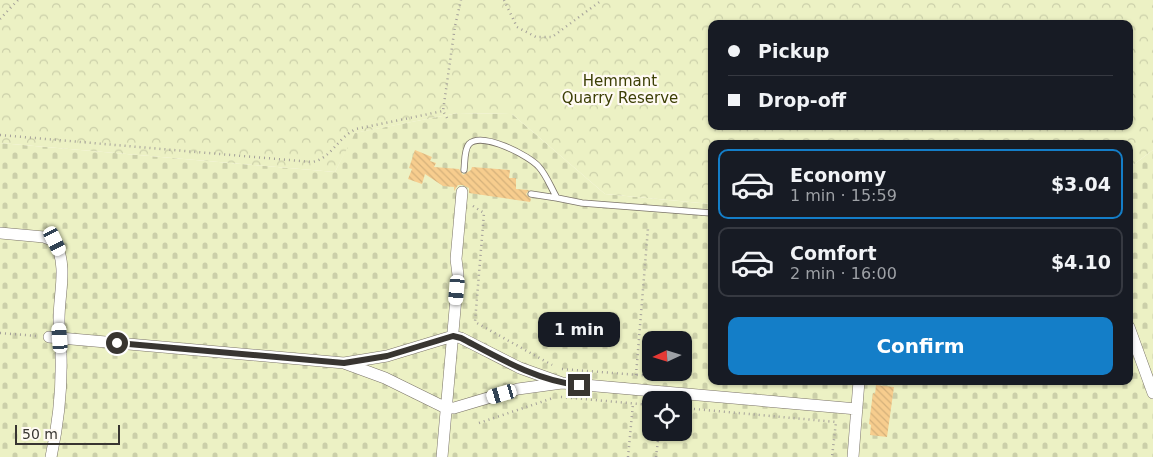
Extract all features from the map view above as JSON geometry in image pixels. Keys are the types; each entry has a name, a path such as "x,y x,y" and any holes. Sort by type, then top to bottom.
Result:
{"street":[{"path":"442,457 453,336 462,192"},
{"path":"0,233 44,236 55,241 61,253 63,267 58,319 54,337 61,355 58,402 51,457"},
{"path":"54,337 344,363 387,356 453,336 461,338 520,368 562,383"},
{"path":"1133,338 1153,393"},
{"path":"385,378 387,356"},
{"path":"344,363 385,378 446,408 454,408 518,389 562,383 651,391"},
{"path":"518,389 521,378 520,368"},
{"path":"853,457 859,385"},
{"path":"692,395 857,409"}],"lane":[{"path":"464,170 468,144 479,139 490,140 512,150 539,167 556,198"},
{"path":"531,194 582,203 708,214"}],"path":[{"path":"0,19 18,0"},
{"path":"447,118 443,112 455,26 461,0"},
{"path":"504,0 517,27 536,37 552,37 602,0"},
{"path":"0,135 312,162 321,161 344,134 356,129 443,112"},
{"path":"461,205 475,206 484,213 475,322 558,368 664,377 662,391"},
{"path":"636,375 648,228"},
{"path":"0,333 54,337"},
{"path":"479,423 556,397 642,404"},
{"path":"628,457 634,404"},
{"path":"692,409 836,422 832,457"},
{"path":"656,457 657,441"}],"green space":[{"name":"Hemmant Quarry Reserve","path":"0,0 1153,0 1153,150 1133,165 1133,140 708,140 708,204 605,194 512,114 458,113 355,133 335,172 0,143"},
{"path":"458,113 512,114 605,194 708,204 708,385 1133,385 1133,165 1153,150 1153,457 0,457 0,143 335,172 354,133"}],"building":[{"path":"415,150 432,157 430,161 436,163 434,167 459,169 463,175 471,170 472,167 510,170 509,178 516,178 516,189 529,190 526,194 531,199 530,202 469,193 469,188 463,185 458,185 454,191 454,187 443,186 425,174 422,184 408,179 412,169 409,168"},
{"path":"876,385 894,387 887,437 870,435 871,425 869,424 873,393 875,394"}],"route":[{"path":"117,343 344,363 387,356 453,336 461,338 520,368 562,383 579,385"}]}
